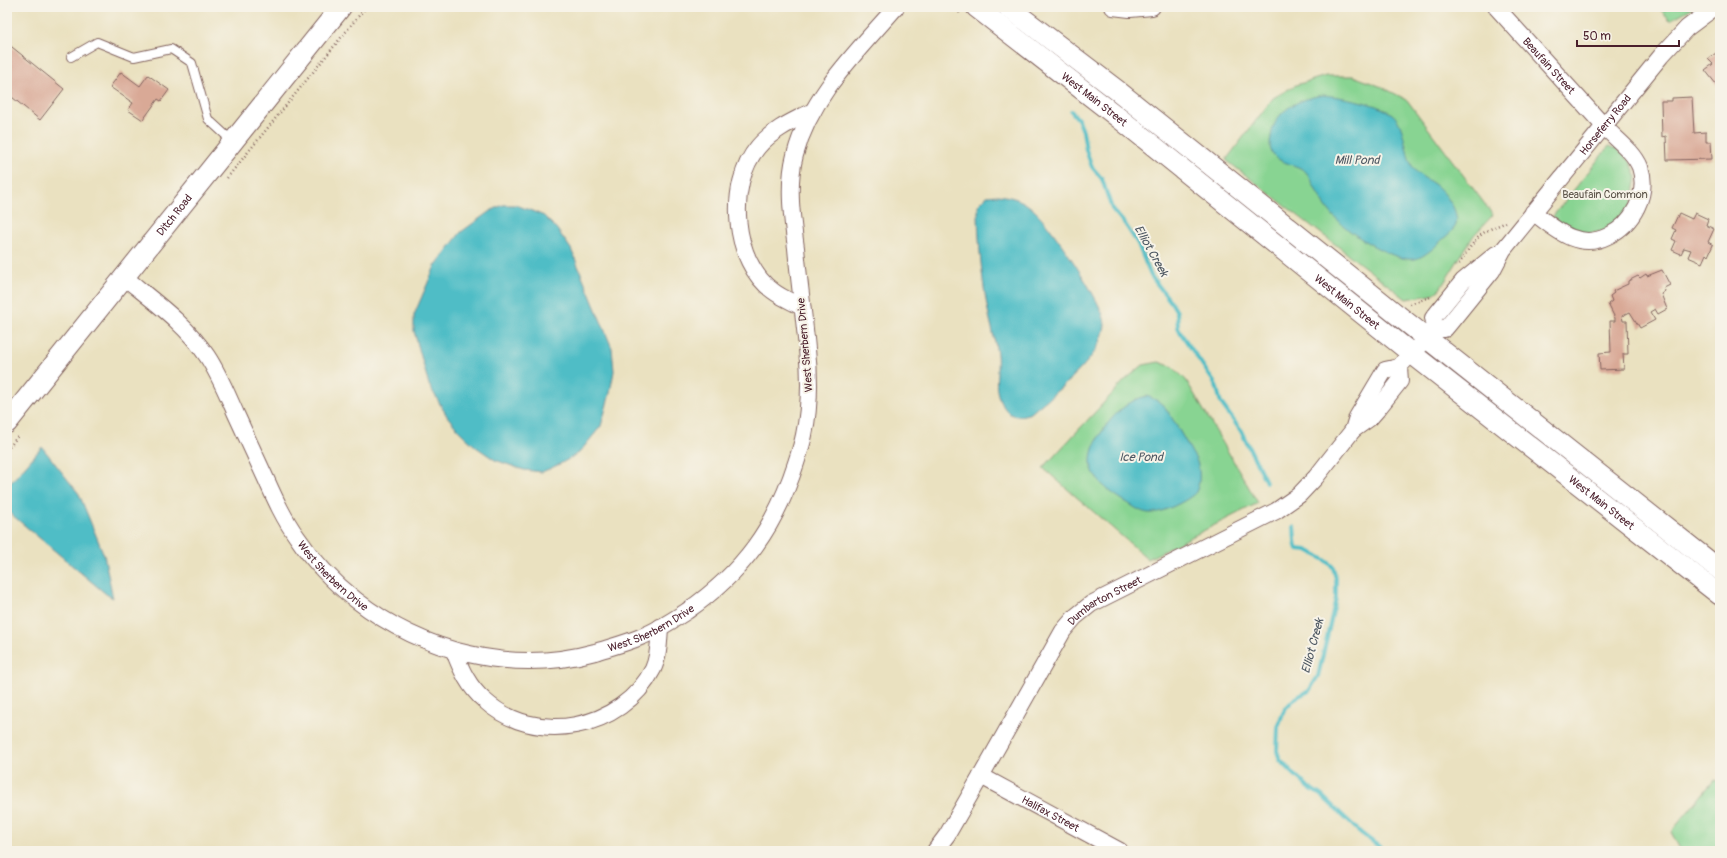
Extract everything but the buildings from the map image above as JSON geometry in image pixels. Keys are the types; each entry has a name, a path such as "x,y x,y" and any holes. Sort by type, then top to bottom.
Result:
{"street":[{"name":"Ditch Road","path":"7,422 341,7"},
{"name":"West Sherbern Drive","path":"123,276 175,318 193,337 209,359 222,382 278,505 295,535 314,560 336,583 359,602 407,631 454,651 504,660 530,661 558,659 615,646 644,636 709,596 735,572 759,541 778,510 792,474 805,428 809,396 808,353 790,189 794,157 804,128 818,100 832,81 896,7"},
{"name":"West Main Street","path":"976,7 1130,127 1419,347 1720,570"},
{"name":"West Main Street","path":"1008,7 1118,91 1419,347 1720,595"},
{"path":"1113,7 1135,9 1152,7"},
{"name":"Beaufain Street","path":"1496,7 1603,125 1631,153 1637,161 1642,175 1641,194 1638,206 1628,220 1612,234 1604,238 1582,241 1561,233 1533,212"},
{"name":"Horseferry Road","path":"1419,347 1432,318 1462,281 1503,250 1603,125 1673,41 1687,28 1715,7"},
{"path":"802,307 773,291 761,280 752,266 744,249 739,230 737,213 738,195 742,177 757,148 769,136 813,111"},
{"name":"Dumbarton Street","path":"935,851 947,835 1063,631 1075,617 1091,604 1111,593 1285,506 1307,487 1353,430 1357,417 1385,370 1419,347"},
{"path":"454,651 462,671 471,686 484,700 502,713 517,721 536,726 557,728 590,722 612,711 629,699 643,685 653,668 658,653 660,627"},
{"name":"Halifax Street","path":"981,776 1120,851"}],"lane":[{"path":"71,57 97,42 134,57 171,49 192,63 208,119 232,141"}],"path":[{"path":"1662,7 1666,12 1673,7"}],"green space":[{"path":"1658,7 1694,7 1670,20"},
{"path":"1326,76 1353,76 1382,87 1407,100 1493,215 1474,235 1440,289 1432,295 1406,299 1226,160 1273,98 1296,85"},
{"name":"Beaufain Common","path":"1609,146 1617,149 1630,161 1637,177 1632,204 1619,220 1604,231 1581,235 1557,224 1553,216"},
{"path":"1159,362 1173,367 1186,380 1258,503 1148,559 1043,468 1125,380 1143,365"},
{"path":"1715,779 1720,782 1720,851 1681,851 1671,832"}],"water":[{"name":"Mill Pond","path":"1323,95 1369,104 1386,110 1392,114 1400,125 1408,156 1414,169 1421,176 1438,187 1451,203 1457,221 1455,227 1423,256 1415,259 1398,257 1378,249 1351,232 1330,212 1307,173 1299,167 1276,158 1272,152 1270,144 1273,128 1282,113 1289,107 1305,99"},
{"path":"998,195 1014,198 1023,202 1032,208 1043,220 1087,284 1103,314 1105,324 1100,342 1088,361 1079,371 1031,413 1019,416 1008,412 1002,405 997,391 997,354 987,306 980,256 978,205 987,196"},
{"path":"503,205 516,205 544,216 556,228 571,249 612,348 614,371 601,426 579,453 542,472 524,470 495,460 476,447 459,431 447,416 429,385 414,331 414,315 435,266 461,232 490,211"},
{"name":"Ice Pond","path":"1147,396 1158,401 1165,407 1197,461 1199,468 1199,482 1196,492 1181,502 1155,513 1143,512 1115,495 1098,480 1093,472 1091,463 1092,453 1096,442 1112,418 1128,404"},
{"path":"42,447 79,494 104,555 113,598 106,594 11,514 7,507 7,487"}],"waterway":[{"name":"Elliot Creek","path":"1071,111 1078,119 1083,131 1086,150 1092,167 1102,179 1112,209 1125,224 1138,244 1151,276 1177,312 1178,327 1182,335 1216,385 1221,403 1241,431 1266,482"},
{"name":"Elliot Creek","path":"1294,527 1297,549 1307,550 1325,560 1333,567 1336,579 1336,598 1318,676 1309,691 1295,698 1284,710 1278,727 1277,751 1280,760 1295,775 1308,787 1322,796 1361,833 1385,851"}]}
